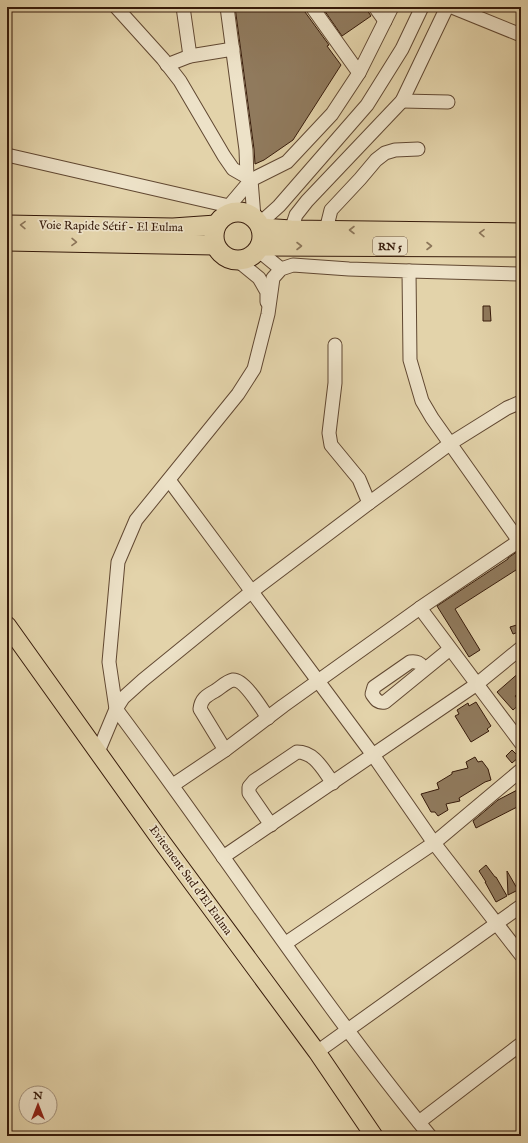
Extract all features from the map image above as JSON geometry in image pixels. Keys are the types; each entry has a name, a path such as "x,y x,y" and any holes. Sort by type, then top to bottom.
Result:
{"highway":[{"name":"RN 5","path":"221,217 237,212 246,213 258,233 252,256 237,260"},
{"name":"Voie Rapide Sétif - El Eulma","path":"7,225 173,228 221,217"},
{"path":"221,217 213,233 214,245 222,255 229,259 237,260"},
{"name":"RN 5","path":"258,233 291,230 521,233"},
{"name":"RN 5","path":"258,233 521,247"},
{"name":"Voie Rapide Sétif - El Eulma","path":"7,240 214,245"}],"main road":[{"name":"Evitement Sud d'El Eulma","path":"8,625 98,752 316,1052 374,1136"}],"street":[{"path":"116,7 180,82 233,169 249,179"},
{"path":"183,7 190,56"},
{"path":"226,7 249,179 258,233 280,269"},
{"path":"312,7 359,73"},
{"path":"375,7 385,21"},
{"path":"7,155 221,217 249,179 287,162 332,114 359,73 392,7"},
{"path":"258,233 279,206 367,105 402,49 422,7"},
{"path":"291,230 296,215 307,201 402,101 447,7"},
{"path":"452,7 521,35"},
{"path":"167,65 190,56 232,49"},
{"path":"402,101 448,102"},
{"path":"356,149 373,163"},
{"path":"326,230 331,210 373,163 385,153 395,150 418,149"},
{"path":"237,260 259,278 267,292 268,314"},
{"path":"430,1136 348,1030 173,785 116,709 109,662 118,562 136,520 238,394 254,369 268,314 274,278 280,269 293,265 349,269 521,274"},
{"path":"173,785 225,750 420,608 520,542 422,401 410,360 409,271"},
{"path":"335,345 335,382 329,433 331,445 359,479 368,503"},
{"path":"98,752 116,709 123,698 143,680 251,592 368,503 451,443 507,408 521,402"},
{"path":"169,480 373,756 434,843 521,955"},
{"path":"420,608 521,743"},
{"path":"424,668 450,648"},
{"path":"223,857 477,684 521,648"},
{"path":"225,750 200,709 201,702 205,697 232,680 238,680 244,684 268,718"},
{"path":"271,825 248,793 248,788 254,781 297,752 305,752 314,758 332,783"},
{"path":"286,943 434,843 521,770"},
{"path":"316,1052 521,906"},
{"path":"419,1122 521,1044"}],"building":[{"path":"235,7 304,7 305,12 329,45 327,46 341,65 293,140 264,160 255,164 254,149"},
{"path":"322,7 365,7 371,16 342,36"},
{"path":"483,306 490,306 491,321 483,321"},
{"path":"518,551 521,556 521,578 516,570 455,609 480,650 469,657 437,606"},
{"path":"520,624 521,631 513,634 510,627"},
{"path":"521,671 521,691 515,696 521,703 513,710 497,692"},
{"path":"476,702 491,726 487,729 489,731 471,742 455,716 459,714 457,710 468,703 469,706"},
{"path":"512,750 519,757 512,763 506,756"},
{"path":"475,757 478,762 482,761 488,769 491,780 459,798 460,801 446,804 448,810 438,816 435,812 431,812 421,794 439,789 437,783 452,774 452,772 468,768 466,762"},
{"path":"521,788 521,805 476,828 473,821 498,800"},
{"path":"486,865 496,877 507,896 496,902 479,871"},
{"path":"507,871 518,890 508,895"}]}
